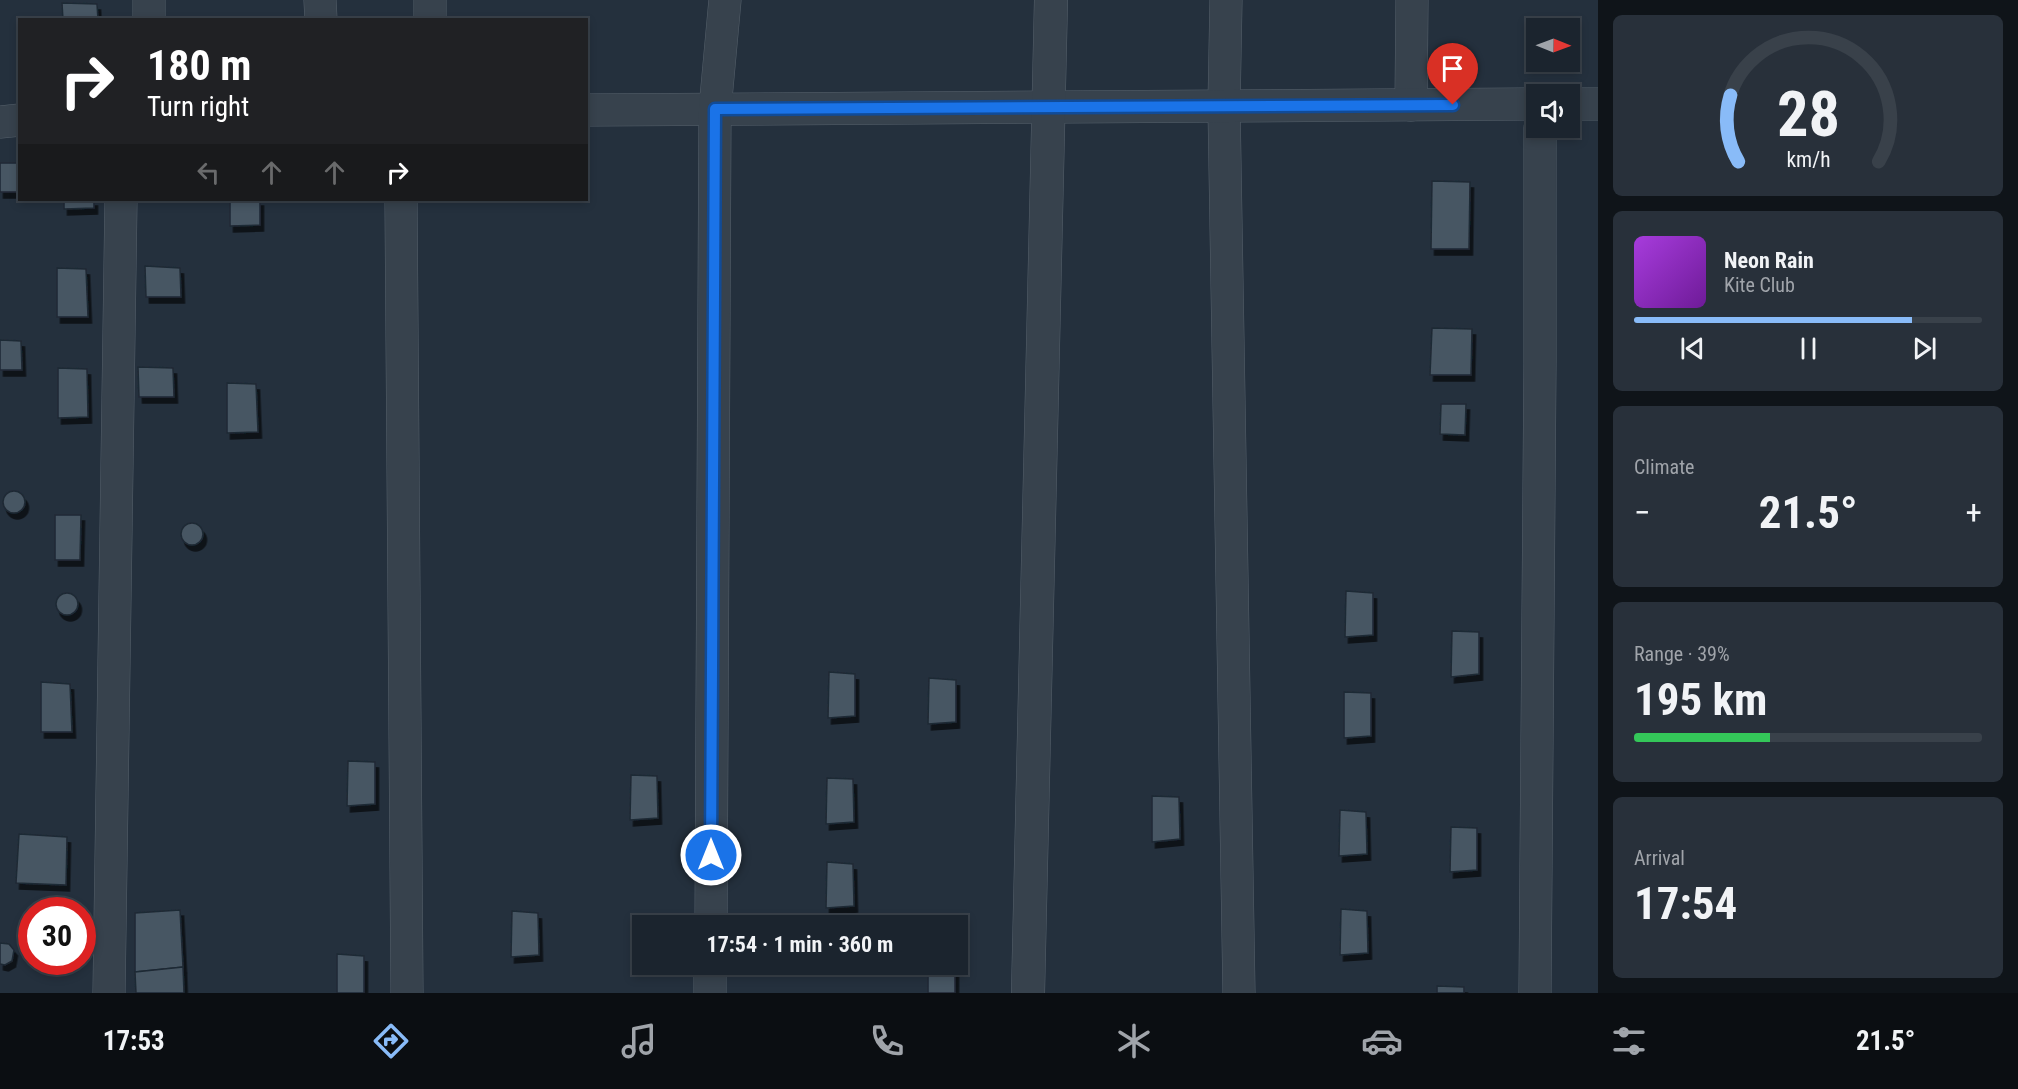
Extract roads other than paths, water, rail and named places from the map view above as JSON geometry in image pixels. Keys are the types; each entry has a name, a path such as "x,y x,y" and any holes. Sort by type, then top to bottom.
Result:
{"street":[{"path":"149,0 149,18"},
{"path":"320,0 321,18"},
{"path":"430,0 430,18"},
{"path":"711,915 715,109 725,0"},
{"path":"1028,993 1051,0"},
{"path":"1226,0 1224,106 1239,993"},
{"path":"1411,105 1412,0"},
{"path":"588,110 1526,104"},
{"path":"1580,104 1598,104"},
{"path":"0,122 18,120"},
{"path":"1535,993 1540,138"},
{"path":"109,993 121,201"},
{"path":"401,201 407,993"},
{"path":"710,993 711,975"}]}
